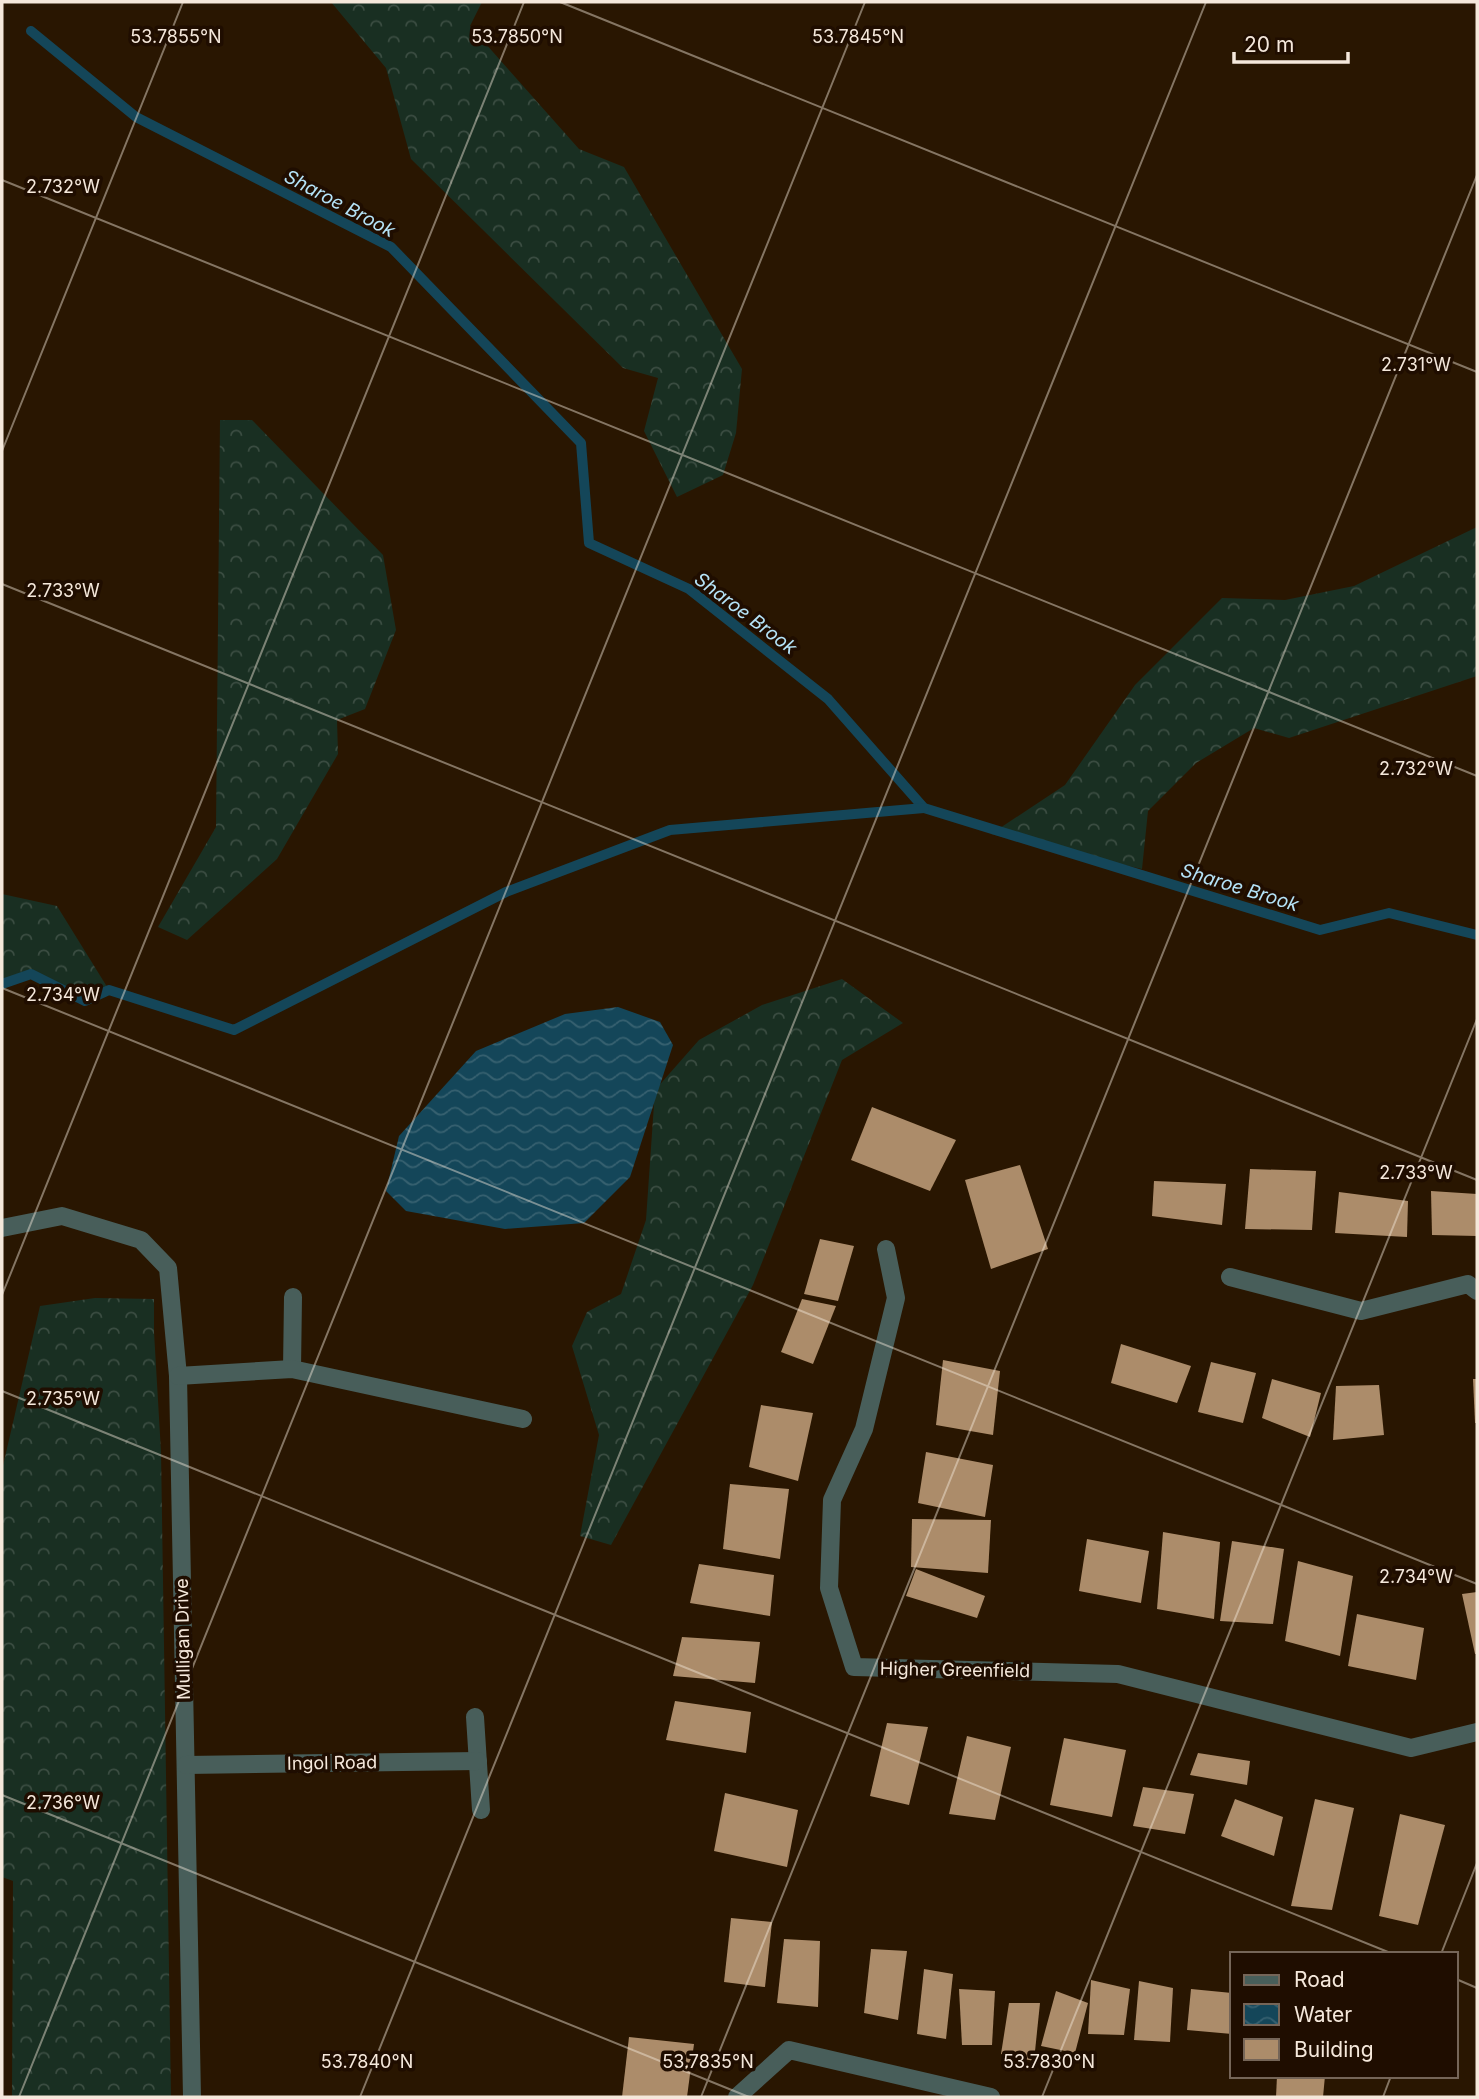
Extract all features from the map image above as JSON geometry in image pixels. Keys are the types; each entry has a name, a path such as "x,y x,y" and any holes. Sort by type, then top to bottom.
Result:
{"street":[{"name":"Mulligan Drive","path":"2,1228 62,1216 141,1240 168,1268 178,1376 192,2097"},
{"name":"Higher Greenfield","path":"886,1250 896,1298 864,1429 832,1500 829,1588 854,1667 1118,1674 1411,1748 1477,1732"},
{"path":"1230,1277 1361,1311 1468,1284 1477,1291"},
{"path":"292,1369 293,1297"},
{"path":"178,1376 292,1369 523,1419"},
{"path":"475,1717 481,1811"},
{"name":"Ingol Road","path":"186,1765 478,1761"},
{"path":"737,2097 789,2050 991,2097"}],"green space":[{"path":"331,2 482,2 470,26 579,149 624,167 742,369 736,433 723,475 677,497 644,431 658,378 623,368 411,159 386,68"},
{"path":"220,420 252,420 383,555 396,630 365,709 337,720 338,754 277,859 187,940 158,927 216,827"},
{"path":"1477,527 1477,676 1289,738 1254,728 1196,763 1148,811 1142,869 991,834 1065,785 1135,685 1222,598 1285,600 1354,586"},
{"path":"2,894 57,906 109,990 85,1001 31,974 2,984"},
{"path":"842,979 903,1023 842,1060 753,1285 611,1545 580,1536 599,1435 572,1346 587,1312 621,1294 646,1220 655,1090 699,1040 762,1005"},
{"path":"95,1298 154,1299 161,1452 171,2097 12,2097 13,1881 2,1877 2,1470 40,1306"}],"water":[{"path":"618,1007 660,1022 673,1045 630,1177 584,1223 505,1229 406,1211 386,1191 399,1136 476,1051 565,1014"}],"building":[{"path":"872,1107 956,1140 930,1191 851,1160"},
{"path":"1020,1165 1048,1249 991,1269 965,1180"},
{"path":"1250,1169 1316,1171 1312,1230 1245,1229"},
{"path":"1154,1181 1226,1184 1222,1225 1152,1216"},
{"path":"1431,1191 1477,1194 1477,1236 1432,1235"},
{"path":"1339,1192 1408,1201 1407,1237 1335,1233"},
{"path":"820,1239 854,1246 838,1301 804,1294"},
{"path":"802,1299 836,1306 813,1364 781,1352"},
{"path":"1121,1344 1191,1366 1177,1403 1111,1383"},
{"path":"943,1360 1000,1371 993,1435 936,1425"},
{"path":"1211,1362 1256,1373 1243,1423 1198,1412"},
{"path":"1272,1379 1321,1393 1310,1437 1262,1418"},
{"path":"1473,1379 1477,1379 1477,1423 1475,1423"},
{"path":"1379,1385 1384,1435 1333,1440 1336,1386"},
{"path":"761,1405 813,1413 798,1481 749,1467"},
{"path":"926,1452 993,1465 985,1517 918,1503"},
{"path":"730,1484 789,1489 780,1559 723,1549"},
{"path":"912,1519 991,1520 988,1573 911,1567"},
{"path":"1163,1532 1220,1542 1214,1619 1157,1609"},
{"path":"1087,1539 1149,1551 1141,1603 1079,1591"},
{"path":"1232,1541 1284,1549 1273,1624 1220,1621"},
{"path":"1298,1561 1353,1576 1340,1656 1285,1641"},
{"path":"699,1564 774,1575 770,1616 690,1603"},
{"path":"916,1569 985,1596 977,1618 906,1596"},
{"path":"1477,1592 1477,1654 1475,1654 1462,1594"},
{"path":"1357,1614 1424,1628 1416,1680 1348,1666"},
{"path":"682,1637 760,1642 755,1683 673,1676"},
{"path":"675,1701 751,1712 746,1753 666,1740"},
{"path":"887,1723 928,1727 909,1805 870,1796"},
{"path":"967,1736 1011,1747 995,1820 949,1814"},
{"path":"1064,1738 1126,1750 1112,1817 1050,1805"},
{"path":"1198,1753 1250,1761 1247,1785 1190,1775"},
{"path":"1143,1787 1194,1794 1185,1834 1133,1826"},
{"path":"725,1793 798,1810 787,1867 714,1851"},
{"path":"1235,1799 1283,1817 1274,1856 1221,1836"},
{"path":"1315,1799 1354,1808 1332,1910 1291,1906"},
{"path":"1400,1814 1445,1825 1418,1925 1379,1916"},
{"path":"731,1918 772,1922 765,1987 724,1982"},
{"path":"784,1939 820,1941 818,2007 777,2003"},
{"path":"871,1949 907,1951 898,2020 864,2013"},
{"path":"924,1969 953,1974 946,2039 917,2034"},
{"path":"1091,1980 1130,1989 1124,2035 1088,2034"},
{"path":"1139,1981 1173,1988 1170,2042 1134,2040"},
{"path":"959,1989 995,1991 992,2045 962,2045"},
{"path":"1191,1989 1230,1993 1230,2034 1187,2030"},
{"path":"1056,1991 1088,2003 1075,2053 1041,2046"},
{"path":"1009,2003 1040,2003 1034,2061 1001,2054"},
{"path":"629,2037 694,2044 687,2097 622,2097"},
{"path":"1277,2078 1325,2078 1323,2097 1276,2097"}],"waterway":[{"name":"Sharoe Brook","path":"31,31 136,117 391,247 581,443 589,543 689,589 828,699 924,808 1320,930 1389,913 1477,935"},
{"path":"2,984 31,974 85,1001 109,990 234,1030 506,892 670,830 924,808"}]}
